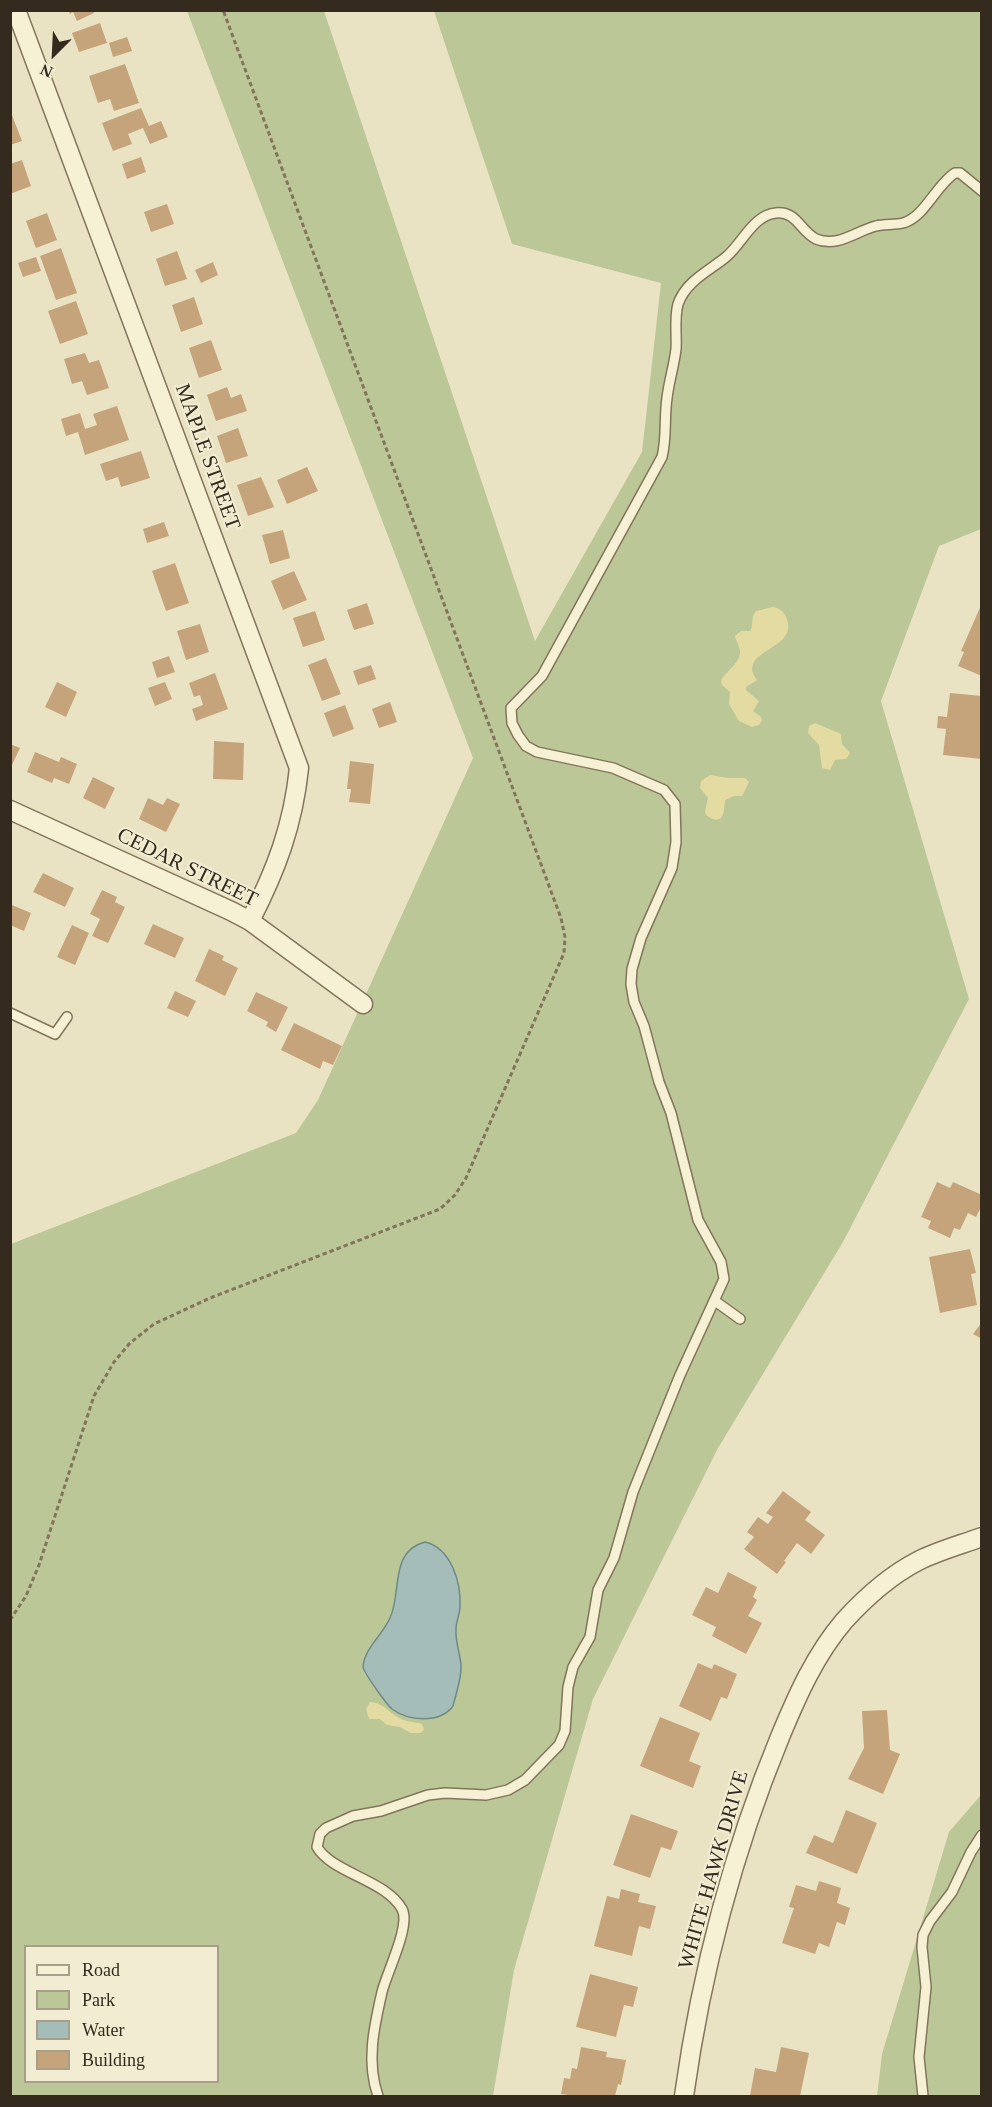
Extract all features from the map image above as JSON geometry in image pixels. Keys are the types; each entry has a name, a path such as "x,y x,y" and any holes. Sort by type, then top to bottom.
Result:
{"street":[{"name":"MAPLE STREET","path":"16,10 299,768 296,802 284,845 270,881 250,921"},
{"name":"CEDAR STREET","path":"10,810 250,921 363,1004"},
{"name":"WHITE HAWK DRIVE","path":"684,2097 701,1996 734,1866 759,1791 801,1687 844,1621 870,1596 916,1562 981,1537"}],"lane":[{"path":"378,2097 373,2082 372,2047 382,1992 404,1928 404,1914 401,1907 388,1894 325,1857 317,1847 318,1841 326,1828 345,1819 381,1811 428,1796 446,1793 486,1795 508,1790 525,1780 558,1745 566,1731 568,1687 573,1667 590,1637 598,1590 614,1558 633,1492 680,1375 724,1279 724,1270 718,1254 698,1220 671,1113 659,1082 644,1026 634,1002 631,984 632,969 641,938 672,868 676,842 675,804 670,796 658,786 613,768 537,752 526,746 512,723 511,708 542,676 627,520 657,470 665,446 666,399 675,353 677,307 690,285 707,269 726,257 753,225 770,214 785,213 799,221 806,232 817,239 836,242 878,226 909,221 951,175 960,173 981,190"},
{"path":"10,1013 55,1034 67,1017"},
{"path":"715,1301 740,1319"},
{"path":"923,2097 919,2057 926,1987 923,1935 930,1921 952,1892 970,1852 981,1835"}],"path":[{"path":"10,1620 26,1596 39,1565 94,1396 114,1362 130,1343 154,1324 210,1298 440,1209 455,1195 466,1178 564,953 565,937 561,918 223,10"}],"green space":[{"path":"187,11 324,11 535,641 642,452 661,283 512,244 434,11 981,11 981,529 939,546 881,701 969,999 843,1242 718,1448 593,1699 514,1970 493,2096 11,2096 11,1244 296,1133 318,1100 473,758","holes":["442,1550 454,1570 460,1600 455,1632 461,1669 453,1706 443,1715 432,1718 386,1703 364,1672 391,1617 401,1564"]},
{"path":"981,1795 981,2096 877,2096 882,2054 949,1832"}],"sand":[{"path":"773,607 779,609 787,619 787,634 759,657 752,667 757,680 746,687 746,690 759,701 753,711 762,720 759,725 752,727 739,721 729,704 730,692 721,681 740,655 735,636 741,631 751,631 756,611"},
{"path":"815,723 841,734 842,744 850,753 846,759 835,760 830,770 822,768 819,745 808,733 809,726"},
{"path":"710,775 745,778 749,782 742,796 734,796 725,800 722,817 716,820 706,815 708,798 700,788 701,781"},
{"path":"370,1702 382,1705 402,1719 422,1724 424,1730 420,1733 411,1733 400,1727 387,1725 380,1719 369,1719 366,1709"}],"water":[{"path":"425,1542 442,1551 453,1567 459,1587 460,1606 456,1634 461,1670 453,1706 440,1716 424,1719 406,1716 392,1709 367,1676 363,1667 370,1648 390,1618 401,1563 414,1547"}],"building":[{"path":"68,10 93,10 94,13 77,21 73,12 70,14"},
{"path":"100,23 107,43 79,52 72,33"},
{"path":"127,37 132,51 113,57 109,43"},
{"path":"125,64 139,103 114,111 110,99 98,103 89,76"},
{"path":"141,108 149,126 161,121 168,137 150,144 143,128 128,134 132,144 113,151 102,123"},
{"path":"10,110 22,141 10,145"},
{"path":"141,157 146,172 127,179 122,164"},
{"path":"22,160 31,186 10,194 10,164"},
{"path":"167,204 174,224 151,232 144,212"},
{"path":"47,213 57,240 36,248 26,221"},
{"path":"61,248 77,293 56,300 40,256"},
{"path":"177,251 187,279 165,286 156,259"},
{"path":"36,257 41,271 23,277 18,263"},
{"path":"213,262 218,275 201,283 195,270"},
{"path":"194,297 203,324 181,332 172,305"},
{"path":"76,301 88,334 60,344 48,311"},
{"path":"211,340 222,370 199,378 189,348"},
{"path":"85,353 89,363 99,360 109,388 87,395 82,381 72,384 64,359"},
{"path":"227,387 231,398 241,394 247,411 216,421 207,395"},
{"path":"117,406 129,440 85,455 78,432 66,436 61,419 80,413 85,429 97,425 93,414"},
{"path":"238,428 248,456 226,463 217,436"},
{"path":"141,451 150,478 121,487 118,477 106,481 100,464"},
{"path":"307,467 318,491 287,504 277,480"},
{"path":"261,477 274,507 248,516 237,485"},
{"path":"164,522 169,536 147,543 143,529"},
{"path":"283,530 290,558 270,564 262,535"},
{"path":"175,563 189,603 166,611 152,571"},
{"path":"294,571 307,600 283,610 271,581"},
{"path":"367,603 374,624 354,630 347,610"},
{"path":"982,603 982,676 958,666 964,652 961,651"},
{"path":"315,611 325,640 303,647 293,618"},
{"path":"200,624 209,652 186,660 177,631"},
{"path":"169,656 175,672 157,678 152,662"},
{"path":"326,658 341,694 322,701 308,665"},
{"path":"371,665 376,679 358,685 353,671"},
{"path":"215,673 228,709 196,721 192,709 203,705 200,695 194,697 189,683"},
{"path":"57,682 77,692 66,717 45,707"},
{"path":"165,682 172,699 155,706 148,688"},
{"path":"950,693 982,696 982,759 943,755 946,729 937,728 938,716 947,717"},
{"path":"390,702 397,722 379,728 372,709"},
{"path":"345,705 354,729 333,737 324,713"},
{"path":"214,741 244,743 243,780 213,779"},
{"path":"10,744 20,748 10,769"},
{"path":"35,752 59,762 61,757 77,764 69,784 54,778 52,783 27,772"},
{"path":"350,761 374,764 370,804 349,802 351,789 347,789"},
{"path":"93,777 115,788 105,809 83,798"},
{"path":"148,798 163,805 167,798 180,804 166,832 139,819"},
{"path":"43,873 74,888 65,907 33,892"},
{"path":"102,890 117,897 115,902 125,907 108,943 92,936 100,919 90,914"},
{"path":"12,905 31,913 24,931 10,925"},
{"path":"153,924 184,938 175,958 144,944"},
{"path":"72,925 89,933 75,965 57,957"},
{"path":"209,949 224,956 222,960 238,968 225,996 195,981"},
{"path":"175,991 196,1001 188,1017 167,1008"},
{"path":"256,992 288,1007 276,1032 266,1026 268,1022 247,1011"},
{"path":"294,1023 342,1046 333,1065 323,1061 320,1069 281,1050"},
{"path":"937,1182 950,1188 953,1182 982,1195 982,1205 976,1217 968,1213 960,1230 954,1228 950,1238 928,1228 931,1221 921,1217"},
{"path":"970,1249 976,1273 971,1274 977,1305 940,1313 929,1257"},
{"path":"982,1322 982,1339 973,1334"},
{"path":"783,1491 811,1512 805,1520 825,1535 811,1554 797,1543 777,1574 744,1549 754,1537 747,1532 758,1517 768,1524 773,1517 766,1513"},
{"path":"728,1572 757,1587 753,1597 757,1600 748,1616 762,1623 746,1654 712,1636 716,1627 692,1615 706,1587 718,1593"},
{"path":"698,1663 712,1669 714,1664 737,1674 727,1699 721,1697 711,1721 679,1706"},
{"path":"887,1710 890,1750 900,1754 883,1794 848,1779 864,1748 862,1711"},
{"path":"660,1717 700,1733 689,1761 701,1766 693,1788 640,1766"},
{"path":"846,1810 877,1823 857,1874 806,1853 814,1835 833,1843"},
{"path":"631,1814 678,1831 671,1850 661,1847 650,1878 613,1865"},
{"path":"819,1881 841,1888 837,1903 850,1908 845,1925 837,1922 829,1947 819,1943 815,1954 782,1943 794,1908 789,1907 796,1885 816,1891"},
{"path":"621,1889 640,1894 638,1902 656,1906 650,1929 639,1926 632,1956 594,1946 607,1896 619,1899"},
{"path":"590,1974 638,1987 633,2007 624,2005 616,2037 576,2027"},
{"path":"581,2047 607,2052 606,2057 626,2060 621,2085 618,2084 615,2096 561,2094 564,2078 570,2079 572,2068 577,2069"},
{"path":"781,2047 809,2053 800,2096 750,2096 755,2068 776,2072"}]}
